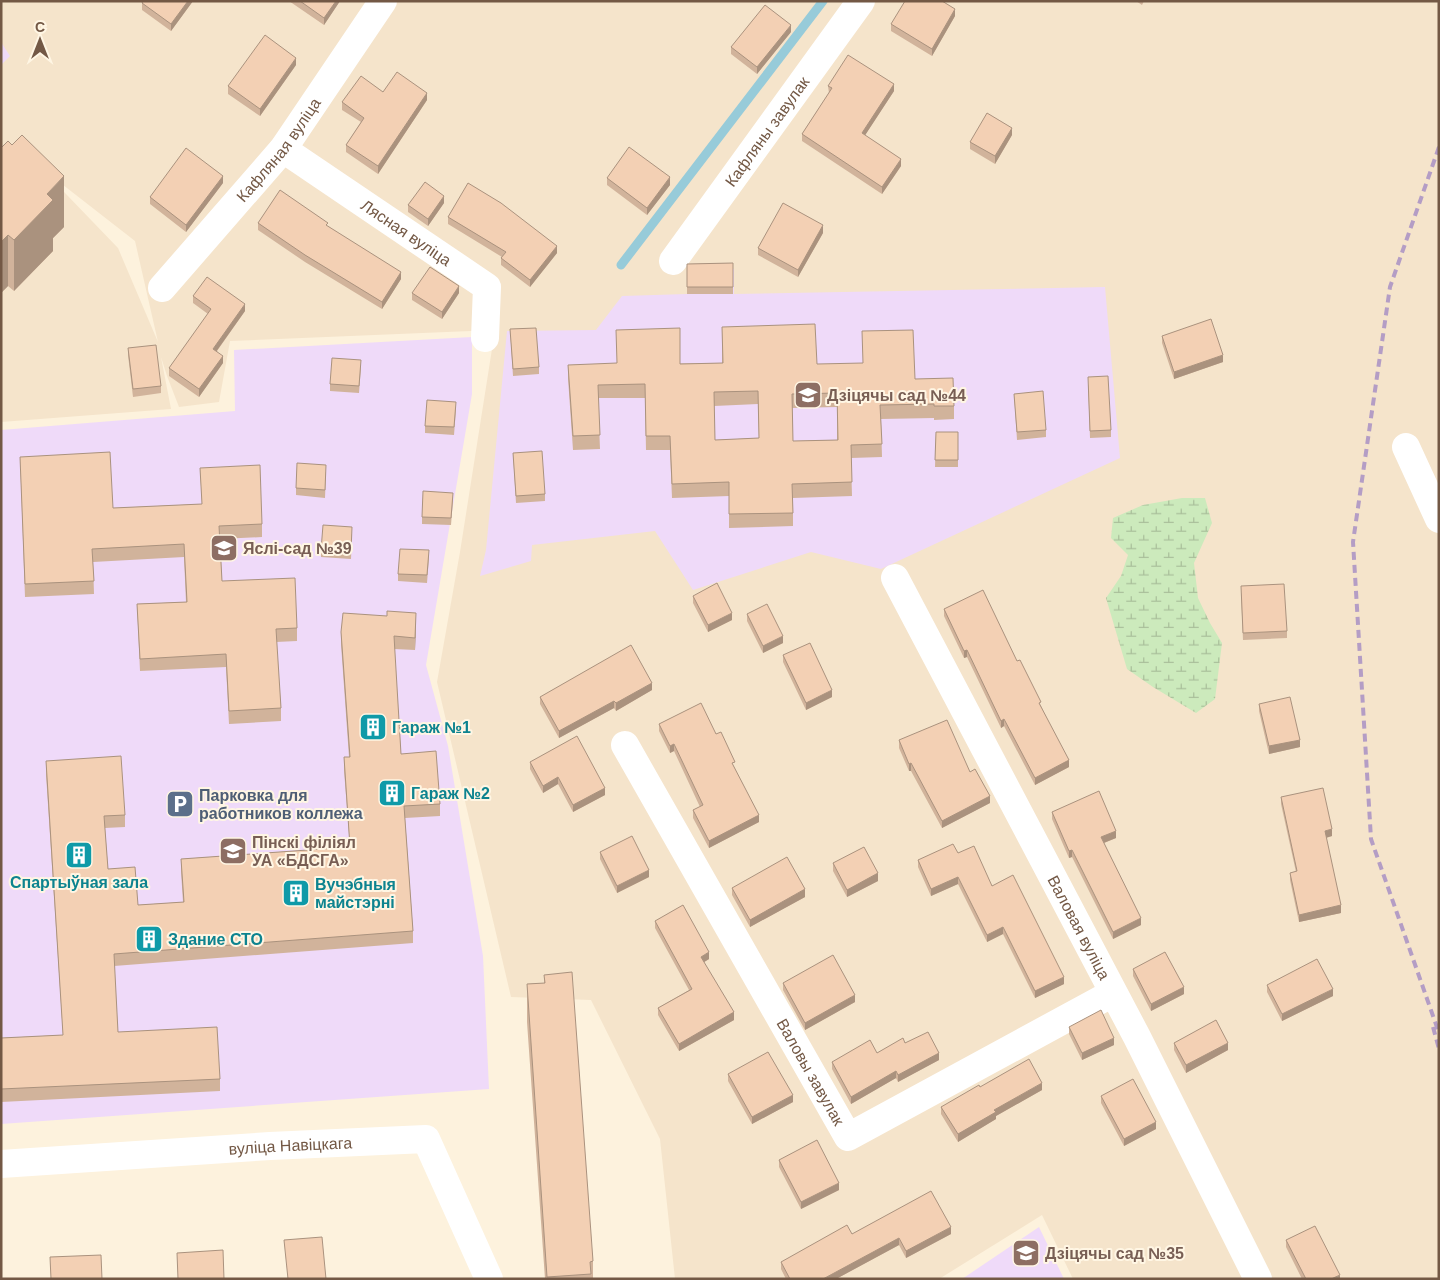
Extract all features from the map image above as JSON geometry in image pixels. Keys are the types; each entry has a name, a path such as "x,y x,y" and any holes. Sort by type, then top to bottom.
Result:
{"street":[{"name":"Кафляная вуліца","path":"162,288 283,149 383,1"},
{"name":"Кафляны завулак","path":"673,261 861,1"},
{"name":"Лясная вуліца","path":"283,149 487,287 485,338"},
{"path":"1406,447 1439,519"},
{"name":"Валовая вуліца","path":"895,578 1141,1046 1258,1279"},
{"name":"Валовы завулак","path":"625,745 848,1137 1113,993"},
{"name":"вуліца Навіцкага","path":"1,1164 270,1146 426,1139 489,1279"}],"shaded area":[{"path":"1,1 1439,1 1439,1279 1073,1279 1042,1215 939,1279 675,1279 660,1139 591,1000 511,997 437,682 460,552 495,330 230,341 219,402 179,407 161,357 171,409 1,422","holes":["40,167 135,241 158,342 118,248"]},
{"path":"1,42 10,56 1,65"},
{"name":"Дзіцячы сад №44","path":"734,269 734,294 1105,287 1120,458 881,569 811,552 693,590 655,531 532,545 531,561 480,576 486,550 507,331 596,330 622,296 687,294 687,270"},
{"path":"472,337 472,394 426,665 448,746 483,956 489,1089 1,1124 1,430 235,411 234,350"},
{"name":"Дзіцячы сад №35","path":"1039,1227 1064,1279 962,1279"}],"green space":[{"path":"1182,498 1205,498 1212,523 1194,563 1198,598 1222,643 1215,699 1196,713 1127,669 1106,598 1121,576 1128,555 1111,538 1113,518 1143,505"}],"building":[{"path":"143,1 188,1 171,24 142,3"},
{"path":"300,1 336,1 324,18"},
{"path":"905,1 942,1 955,9 932,49 891,24"},
{"path":"765,5 791,25 757,67 731,47"},
{"path":"265,35 296,58 260,109 228,86"},
{"path":"848,55 894,84 862,133 901,159 882,187 802,134 832,88 828,86"},
{"path":"397,72 427,93 378,166 346,145 364,118 342,102 361,76 383,92"},
{"path":"987,113 1012,128 995,156 970,142"},
{"path":"22,135 64,176 47,194 53,200 14,240 8,235 1,242 1,148 8,141 12,145"},
{"path":"629,147 670,177 647,208 607,178"},
{"path":"186,148 223,176 186,225 150,197"},
{"path":"425,182 444,196 428,219 408,205"},
{"path":"468,183 501,203 557,246 530,280 501,258 506,252 448,217"},
{"path":"280,190 328,223 326,225 401,272 382,302 305,255 258,223"},
{"path":"783,203 823,225 798,270 758,248"},
{"path":"733,263 733,287 687,287 687,264"},
{"path":"430,267 459,286 442,312 412,293"},
{"path":"207,277 245,304 213,349 223,356 199,389 169,368 211,309 193,296"},
{"path":"1211,319 1223,355 1174,372 1162,336"},
{"path":"815,324 817,364 863,363 862,331 913,330 915,379 953,378 954,406 934,406 934,404 880,405 882,444 851,445 852,482 792,484 793,513 729,514 729,482 672,484 670,436 646,436 645,384 598,385 600,435 573,436 568,365 617,363 616,330 680,328 680,364 723,363 722,327","holes":["758,391 759,438 715,440 714,392","837,393 838,440 793,441 792,394"]},
{"path":"536,328 539,367 513,369 510,329"},
{"path":"156,345 161,386 133,389 128,348"},
{"path":"332,358 361,360 359,386 330,384"},
{"path":"1108,376 1111,430 1090,431 1088,377"},
{"path":"1043,391 1046,430 1017,432 1014,394"},
{"path":"427,400 456,402 454,427 425,426"},
{"path":"936,432 958,432 958,460 935,460"},
{"path":"542,451 545,494 516,496 513,453"},
{"path":"110,452 113,508 202,504 200,468 260,465 262,524 219,526 222,581 295,578 297,628 276,629 281,708 229,711 226,654 140,659 137,604 187,602 184,544 92,549 94,581 25,584 20,457"},
{"path":"297,463 326,465 325,490 296,488"},
{"path":"423,491 453,493 451,518 422,517"},
{"path":"323,525 352,527 351,552 321,550"},
{"path":"400,549 429,550 427,575 398,574"},
{"path":"717,583 732,613 708,625 693,596"},
{"path":"1284,584 1287,631 1243,633 1241,586"},
{"path":"983,590 1017,661 1020,660 1041,702 1039,703 1069,760 1035,778 1004,719 1001,721 967,650 964,651 944,609"},
{"path":"767,604 783,636 763,646 747,614"},
{"path":"387,611 416,613 415,638 394,636 401,754 436,751 440,804 404,806 413,931 114,954 118,1032 217,1027 220,1079 1,1089 1,1038 63,1035 46,761 121,756 125,815 104,816 108,869 135,867 138,905 184,902 181,859 350,847 344,757 350,757 341,632 343,613 387,616"},
{"path":"810,643 832,690 806,703 783,655"},
{"path":"631,645 652,683 559,731 540,697"},
{"path":"1290,697 1300,740 1269,746 1259,704"},
{"path":"701,703 716,734 721,732 735,762 732,763 759,815 709,841 693,810 703,805 674,744 670,746 659,724"},
{"path":"947,720 970,772 975,769 990,796 942,821 911,763 909,764 899,740"},
{"path":"577,736 605,788 573,805 558,777 543,786 530,762"},
{"path":"1323,788 1332,829 1325,831 1341,905 1299,915 1290,873 1297,871 1281,797"},
{"path":"1099,791 1116,831 1101,837 1141,918 1113,932 1072,850 1069,851 1052,812"},
{"path":"632,836 649,870 617,886 600,852"},
{"path":"953,844 958,853 974,846 992,886 1013,875 1064,977 1035,991 1003,927 987,935 958,877 931,889 918,860"},
{"path":"864,847 878,873 847,890 833,863"},
{"path":"787,857 805,889 750,920 732,888"},
{"path":"683,905 709,952 701,957 734,1012 679,1044 658,1008 692,989 655,921"},
{"path":"1165,952 1184,987 1151,1004 1133,969"},
{"path":"833,955 855,995 805,1023 783,983"},
{"path":"1317,959 1333,989 1282,1014 1267,985"},
{"path":"572,972 593,1261 590,1262 591,1274 547,1277 527,984 545,983 544,975"},
{"path":"1101,1010 1114,1038 1082,1053 1069,1027"},
{"path":"1216,1020 1228,1043 1186,1065 1174,1043"},
{"path":"928,1032 939,1053 898,1075 896,1071 851,1097 832,1062 870,1040 877,1053 903,1038 905,1043"},
{"path":"768,1052 793,1095 752,1117 728,1074"},
{"path":"1029,1059 1042,1083 994,1110 996,1112 958,1134 941,1107"},
{"path":"1133,1079 1156,1122 1124,1139 1101,1096"},
{"path":"817,1140 839,1183 801,1202 779,1160"},
{"path":"931,1191 951,1227 906,1251 899,1238 823,1279 790,1279 781,1262 847,1225 852,1234"},
{"path":"1315,1226 1340,1275 1331,1279 1306,1279 1286,1240"},
{"path":"322,1237 326,1279 288,1279 284,1240"},
{"path":"223,1250 224,1279 178,1279 177,1253"},
{"path":"101,1255 102,1279 51,1279 50,1257"}],"waterway":[{"path":"621,265 823,1"}],"railway":[{"path":"1439,147 1390,287 1353,542 1371,839 1439,1033"},
{"path":"1433,1027 1439,1049"}],"place":[{"name":"Дзіцячы сад №44","path":"808,395"},
{"name":"Яслі-сад №39","path":"224,548"},
{"name":"Гараж №1","path":"373,727"},
{"name":"Гараж №2","path":"392,793"},
{"name":"Парковка для работников коллежа","path":"180,804"},
{"name":"Пінскі філіял УА «БДСГА»","path":"233,851"},
{"name":"Спартыўная зала","path":"79,855"},
{"name":"Вучэбныя майстэрні","path":"296,893"},
{"name":"Здание СТО","path":"149,939"},
{"name":"Дзіцячы сад №35","path":"1026,1253"}]}
